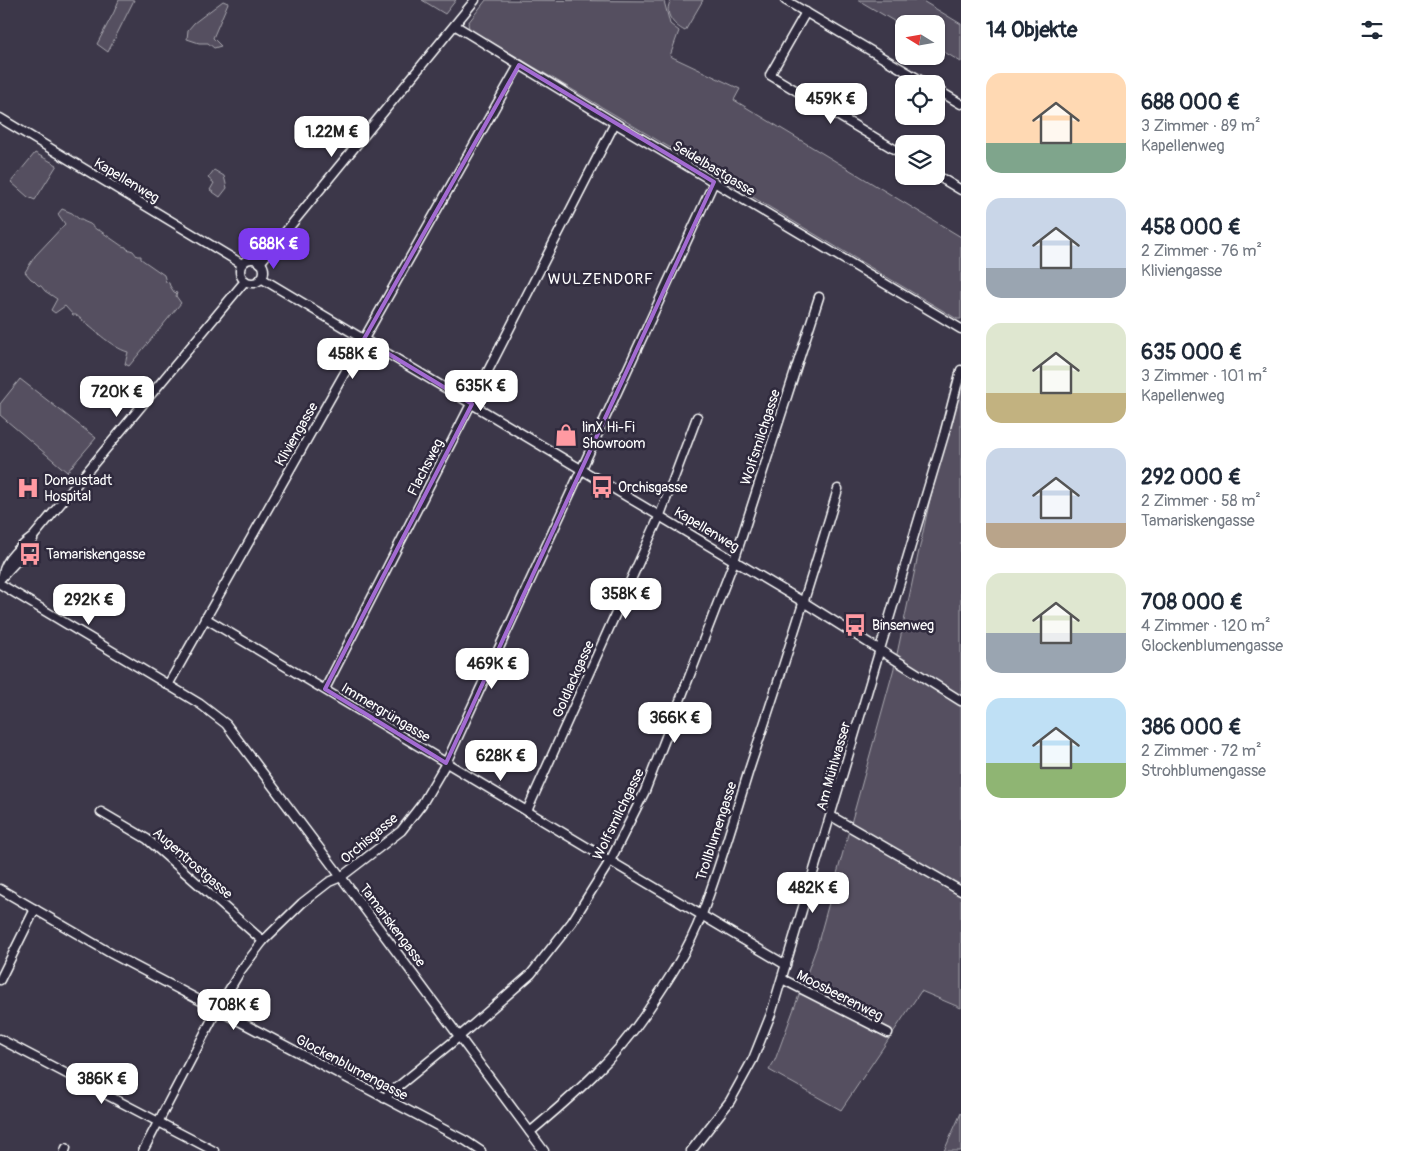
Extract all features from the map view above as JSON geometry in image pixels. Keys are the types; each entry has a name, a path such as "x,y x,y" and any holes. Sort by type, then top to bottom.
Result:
{"street":[{"path":"260,263 456,26 475,0"},
{"path":"785,0 912,75"},
{"path":"806,12 770,75 895,150"},
{"name":"Seidelbastgasse","path":"456,26 961,329"},
{"name":"Kliviengasse","path":"168,685 519,65"},
{"path":"945,95 961,104"},
{"name":"Kapellenweg","path":"0,118 242,264"},
{"name":"Flachsweg","path":"325,689 615,123"},
{"path":"945,180 961,190"},
{"name":"Orchisgasse","path":"143,1151 217,1010 241,970 263,942 302,903 329,882 341,877 401,831 422,804 446,763 714,182"},
{"path":"248,259 255,259 260,263 264,273 261,278 256,282 244,281 240,269 242,264 248,259"},
{"name":"Kapellenweg","path":"261,278 805,602 880,650"},
{"path":"2,577 26,551 33,537 244,281"},
{"name":"Wolfsmilchgasse","path":"384,1098 460,1036 531,974 572,922 610,862 645,791 734,560 819,297"},
{"name":"Am Mühlwasser","path":"690,1151 730,1101 753,1059 771,1014 944,436 961,370"},
{"name":"Goldlackgasse","path":"527,811 660,515 697,417"},
{"name":"Trollblumengasse","path":"530,1132 600,1070 624,1043 665,984 701,916 805,602 838,489"},
{"path":"0,584 168,685"},
{"name":"Immergrüngasse","path":"205,618 610,862 786,965"},
{"path":"880,650 961,701"},
{"name":"Tamariskengasse","path":"168,685 218,716 226,724 544,1151"},
{"name":"Augentrostgasse","path":"101,812 147,839 263,942"},
{"path":"831,816 961,891"},
{"name":"Glockenblumengasse","path":"0,890 112,954 466,1141 481,1151"},
{"path":"0,980 35,909"},
{"name":"Moosbeerenweg","path":"782,979 888,1033"},
{"path":"0,1039 214,1151"}],"highlighted area":[{"path":"519,65 714,182 446,763 325,689 472,404 364,339"}],"shaded area":[{"path":"119,0 134,0 108,52 97,44"},
{"path":"422,0 456,0 445,14"},
{"path":"486,0 664,1 670,24 679,31 670,56 740,89 734,100 961,237 961,319 957,319 469,29 468,23"},
{"path":"671,0 703,0 685,31 670,18 668,9"},
{"path":"858,0 921,0 961,24 961,62 945,52 945,15 895,15 895,22"},
{"path":"223,1 228,3 213,38 221,46 214,48 208,43 199,43 187,39 188,30 194,23"},
{"path":"35,153 57,165 35,200 28,197 11,182"},
{"path":"214,170 224,176 227,188 220,197 210,190 214,183 208,178"},
{"path":"62,209 90,224 122,246 133,251 137,256 141,256 141,259 164,275 166,282 177,293 176,296 181,303 129,366 125,364 128,352 108,341 76,315 73,315 65,306 55,313 51,310 57,299 45,291 25,272 35,256 65,224 58,214"},
{"path":"20,379 96,438 67,472 0,415 0,404"},
{"path":"961,385 961,1008 921,991 841,1110 769,1070 775,1060 817,946 894,668 930,499"},
{"path":"961,1113 961,1151 944,1151"}],"place":[{"name":"linX Hi-Fi Showroom","path":"566,435"},
{"name":"Orchisgasse","path":"602,487"},
{"name":"Donaustadt Hospital","path":"28,488"},
{"name":"Tamariskengasse","path":"30,554"},
{"name":"Binsenweg","path":"855,625"}],"district":[{"name":"WULZENDORF","path":"601,279"}]}
